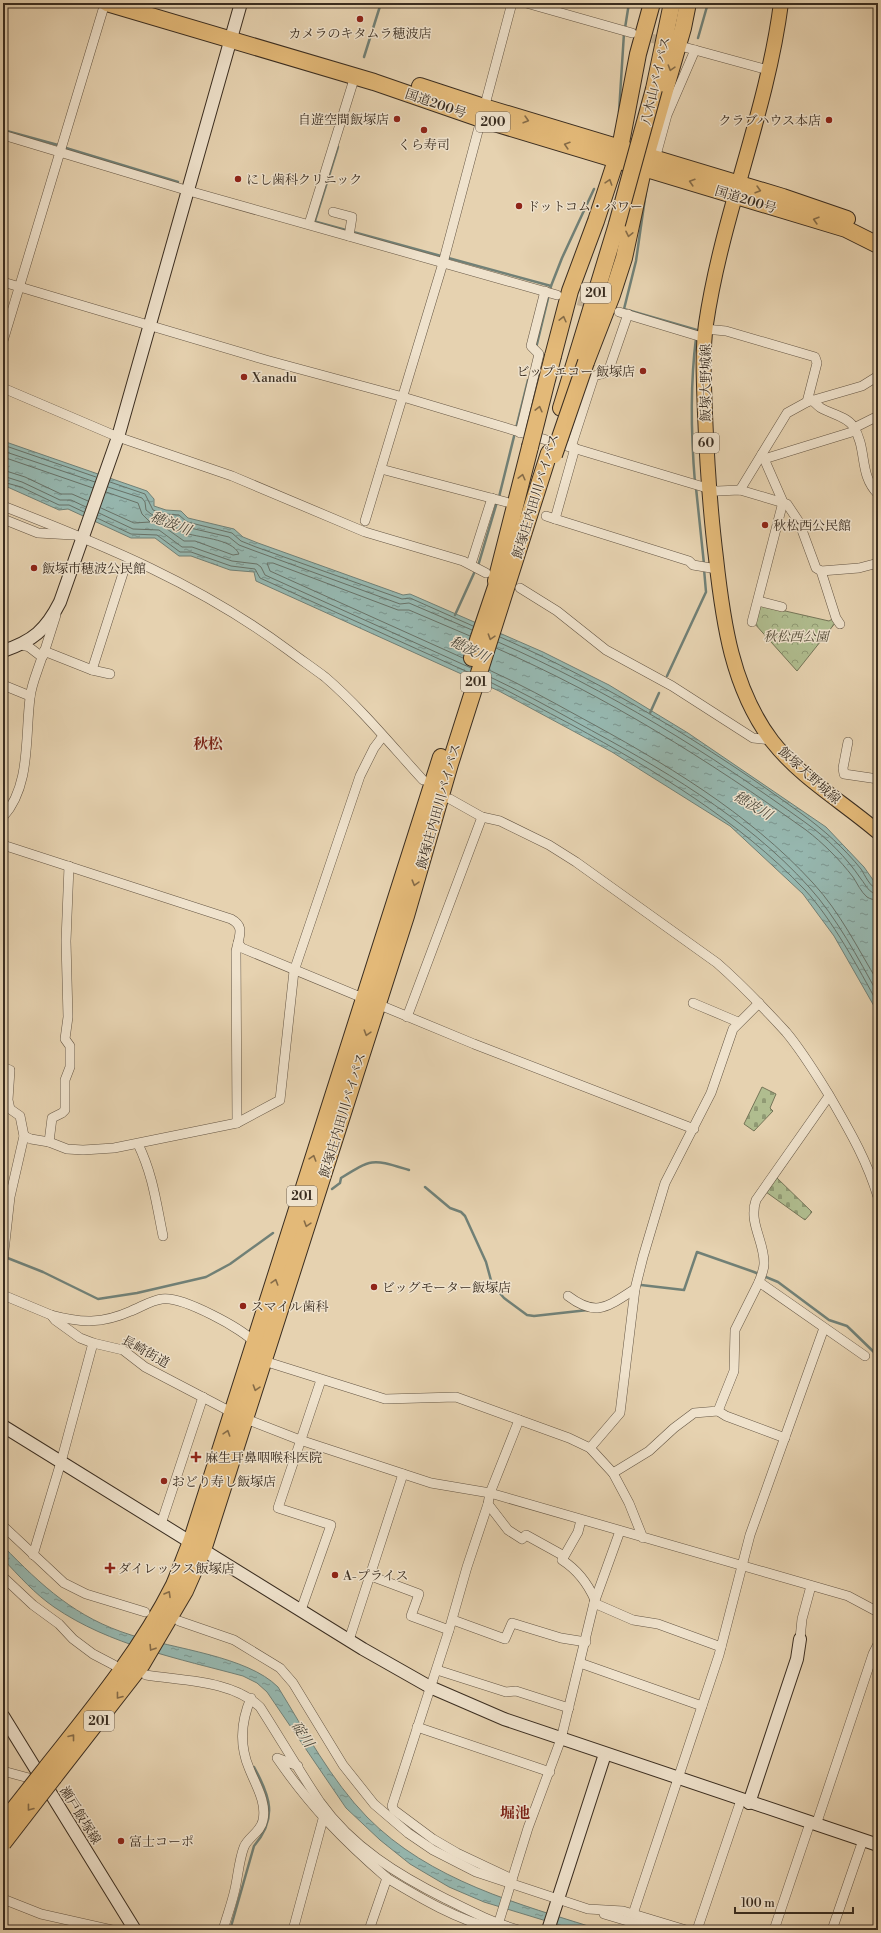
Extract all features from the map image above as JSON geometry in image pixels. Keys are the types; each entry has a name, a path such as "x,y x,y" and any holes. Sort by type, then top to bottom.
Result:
{"highway":[{"name":"国道200号","path":"106,3 287,48 386,75 483,113"},
{"name":"国道200号","path":"141,3 354,76 618,154 645,160 738,190 846,229 878,245"},
{"path":"544,452 553,356 570,291 618,154 630,103 638,54 652,3"},
{"name":"八木山バイパス","path":"645,160 654,90 672,3"},
{"path":"544,452 580,362 612,295 624,258 645,160 683,28 688,3"},
{"path":"630,103 658,111"},
{"name":"飯塚庄内田川バイパス","path":"240,1416 256,1343 369,1002 544,452 580,362 617,224 645,160"},
{"name":"国道200号","path":"738,190 840,216 878,233"},
{"name":"飯塚庄内田川バイパス","path":"497,598 541,481 544,452"},
{"name":"飯塚庄内田川バイパス","path":"3,1843 49,1776 133,1666 156,1629 173,1585 197,1546 240,1416 264,1361 369,1002"},
{"name":"飯塚庄内田川バイパス","path":"3,1823 49,1776"}],"main road":[{"name":"飯塚大野城線","path":"781,3 768,70 713,287 703,335 705,487 714,569 728,643 738,677 753,711 772,740 811,779 878,832"}],"street":[{"path":"3,341 106,3"},
{"path":"3,817 9,810 17,795 26,749 30,696 81,535 118,437 189,191 241,3"},
{"path":"365,521 444,259 512,3"},
{"path":"526,3 628,31"},
{"path":"684,47 768,70"},
{"path":"645,160 667,115 695,50"},
{"path":"309,224 354,76"},
{"path":"3,135 61,151 189,191 309,224 349,232 444,259 551,293 531,346 539,354 517,432"},
{"path":"333,212 352,217 349,232"},
{"path":"3,282 260,358 403,397 717,491 740,490 783,502 790,508 798,522 816,568 822,571 859,568 878,563"},
{"path":"555,519 573,448 594,376 608,372 624,313 691,334 703,335 726,331 815,357 817,363 809,401"},
{"path":"740,490 763,456 787,413 809,401 862,386 878,376"},
{"path":"3,388 118,437 232,476 366,532 478,568 499,500 381,469"},
{"path":"809,401 848,421 855,430 863,454 864,472 869,484 878,494"},
{"path":"763,456 855,430 878,416"},
{"path":"752,622 783,502 763,456"},
{"path":"3,506 81,535 181,582 254,625 324,677 383,736 423,780"},
{"path":"546,516 689,561 692,565 714,569"},
{"path":"3,519 38,533 56,536 81,535"},
{"path":"92,670 125,567"},
{"path":"822,571 836,618 840,624"},
{"path":"520,588 557,611 606,650 672,686 754,738 772,740"},
{"path":"758,601 782,607"},
{"path":"3,651 21,645 41,632 52,618 60,602"},
{"path":"21,645 92,670 110,674"},
{"path":"3,686 30,696"},
{"path":"24,1136 31,1139 49,1142 67,1149 83,1150 114,1148 237,1123 280,1100 294,970 360,776 374,748 383,736"},
{"path":"848,742 843,768 844,774 878,779"},
{"path":"450,799 482,817 500,821 549,845 576,862 716,963 759,1003 787,1033 829,1096 858,1144 878,1197"},
{"path":"407,1017 482,817"},
{"path":"3,845 231,919 240,924 241,928 236,951 237,1123"},
{"path":"49,1142 52,1118 65,1110 65,1080 70,1067 70,1046 65,1039 68,1017 66,940 69,866"},
{"path":"238,943 242,948 369,1002 694,1129"},
{"path":"693,1003 738,1022"},
{"path":"590,1448 620,1413 635,1289 643,1256 665,1183 670,1170 694,1129 711,1093 729,1037 738,1022 759,1003"},
{"path":"3,1067 10,1070 8,1100 10,1109 20,1116 24,1136 10,1196 3,1260"},
{"path":"718,1411 734,1371 735,1330 764,1266 764,1259 754,1220 753,1209 756,1200 829,1096"},
{"path":"138,1144 148,1164 163,1236"},
{"path":"758,1282 865,1356"},
{"path":"568,1296 587,1307 605,1307 614,1304 635,1289"},
{"name":"長崎街道","path":"3,1295 51,1315 55,1320 72,1332 93,1343 122,1350 145,1367 240,1416 300,1440 431,1483 490,1493 741,1567 848,1596 866,1604 878,1612"},
{"path":"51,1315 70,1320 99,1322 116,1318 160,1299 178,1299 220,1319 256,1343 264,1361 385,1399 456,1397 519,1420 590,1448 613,1473 629,1503 643,1538"},
{"path":"633,1914 679,1779 721,1647 750,1534 824,1328"},
{"path":"33,1555 61,1462 93,1343"},
{"path":"301,1610 330,1525 278,1508 321,1380"},
{"path":"161,1524 203,1397"},
{"path":"613,1473 648,1451 694,1413 718,1411 726,1416 785,1438"},
{"path":"511,1883 433,1839 394,1810 392,1802 450,1630 467,1567 488,1504 490,1493 519,1420"},
{"path":"3,1426 349,1640 430,1687 504,1719 878,1845"},
{"path":"349,1640 403,1474"},
{"path":"488,1504 512,1534 522,1539 526,1535 564,1556"},
{"path":"581,1520 578,1532 562,1560 576,1571 591,1591 595,1601 633,1620 658,1624 721,1647"},
{"path":"3,1526 64,1583 76,1590 145,1612"},
{"path":"497,1926 528,1828 561,1739 595,1601 620,1531"},
{"path":"371,1576 419,1594 411,1616 450,1630"},
{"path":"3,1577 33,1605 59,1624 73,1639 93,1654 133,1666 228,1687 251,1698 260,1706 320,1802 358,1844 389,1868 497,1926"},
{"path":"697,1930 797,1659 802,1619 812,1586"},
{"path":"453,1620 505,1639 512,1623 561,1638 586,1642"},
{"path":"179,1621 234,1640 280,1668 293,1683 343,1765 374,1804 408,1833 432,1850 476,1872 558,1900 658,1930"},
{"path":"774,1930 873,1654 878,1644"},
{"path":"580,1663 702,1706"},
{"path":"437,1670 506,1692 516,1691 569,1708"},
{"path":"223,1930 234,1894 244,1847 260,1828 263,1820 260,1792 248,1767 242,1748 244,1715 251,1698"},
{"name":"瀬戸飯塚線","path":"3,1716 49,1776 135,1930"},
{"path":"417,1727 550,1772"},
{"path":"548,1930 605,1754"},
{"path":"298,1766 277,1758 323,1819 351,1847 387,1878 425,1900 485,1927 497,1926 519,1930"},
{"path":"3,1771 49,1776"},
{"path":"293,1930 323,1819"},
{"path":"832,1930 863,1840"},
{"path":"369,1930 387,1878"},
{"path":"3,1899 41,1914 112,1930"},
{"path":"588,1909 633,1914 686,1930"}],"green space":[{"name":"秋松西公園","path":"759,605 829,621 834,618 836,622 797,671 754,623"},
{"path":"762,1087 776,1094 770,1108 773,1111 754,1131 744,1124"},
{"path":"776,1177 812,1212 805,1220 766,1192"}],"water":[{"name":"穂波川","path":"3,441 147,491 154,499 154,506 166,510 181,511 188,518 234,529 243,537 258,543 403,595 410,594 543,652 609,685 688,733 826,827 864,867 878,887 878,1013 834,936 803,894 730,826 612,752 499,691 256,581 254,572 230,570 191,556 179,556 155,538 131,538 68,509 59,510 3,485"},
{"name":"碇川","path":"3,1546 46,1587 61,1599 93,1620 131,1635 229,1661 265,1676 278,1687 319,1755 354,1803 367,1817 392,1839 419,1858 447,1874 477,1888 508,1900 601,1930 576,1930 484,1902 449,1887 410,1864 380,1840 346,1808 267,1692 257,1683 243,1676 170,1657 121,1641 75,1620 47,1602 21,1578 3,1559"}],"waterway":[{"path":"364,57 381,3"},
{"path":"625,28 629,3"},
{"path":"698,38 708,3"},
{"path":"619,112 624,33"},
{"path":"3,130 58,145"},
{"path":"315,221 338,147"},
{"path":"66,148 178,182"},
{"path":"536,348 551,286 562,258 594,189"},
{"path":"646,191 636,261 624,309 697,330 696,333"},
{"path":"313,221 551,286"},
{"path":"695,483 692,410 696,338"},
{"path":"499,497 528,380"},
{"path":"696,488 704,564"},
{"path":"478,566 497,502"},
{"path":"667,676 706,592 704,569"},
{"path":"455,615 475,571"},
{"path":"650,713 659,693"},
{"path":"332,1189 340,1183 341,1178 360,1167 373,1162 380,1162 409,1170"},
{"path":"425,1187 450,1208 461,1212 465,1216 486,1262 492,1284 504,1298 527,1315 534,1316 588,1310"},
{"path":"5,1257 43,1272 98,1299 137,1293 206,1277 230,1264 273,1233"},
{"path":"641,1285 684,1290 697,1252 778,1282 829,1320 847,1326 878,1356"},
{"path":"230,1930 254,1846 262,1836 269,1816 267,1797 254,1767"}],"tunnel":[{"path":"639,35 667,42"},
{"path":"565,297 597,306"}],"place":[{"name":"カメラのキタムラ穂波店","path":"360,19"},
{"name":"自遊空間飯塚店","path":"397,119"},
{"name":"クラブハウス本店","path":"829,120"},
{"name":"くら寿司","path":"424,130"},
{"name":"にし歯科クリニック","path":"238,179"},
{"name":"ドットコム・パワー","path":"519,206"},
{"name":"ビップエコー 飯塚店","path":"643,371"},
{"name":"Xanadu","path":"244,377"},
{"name":"秋松西公民館","path":"765,525"},
{"name":"飯塚市穂波公民館","path":"34,568"},
{"name":"ビッグモーター飯塚店","path":"374,1287"},
{"name":"スマイル歯科","path":"243,1306"},
{"name":"麻生耳鼻咽喉科医院","path":"196,1457"},
{"name":"おどり寿し飯塚店","path":"164,1481"},
{"name":"ダイレックス飯塚店","path":"110,1568"},
{"name":"A-プライス","path":"335,1575"},
{"name":"富士コーポ","path":"121,1841"}],"district":[{"name":"秋松","path":"208,744"},
{"name":"堀池","path":"515,1813"}]}
